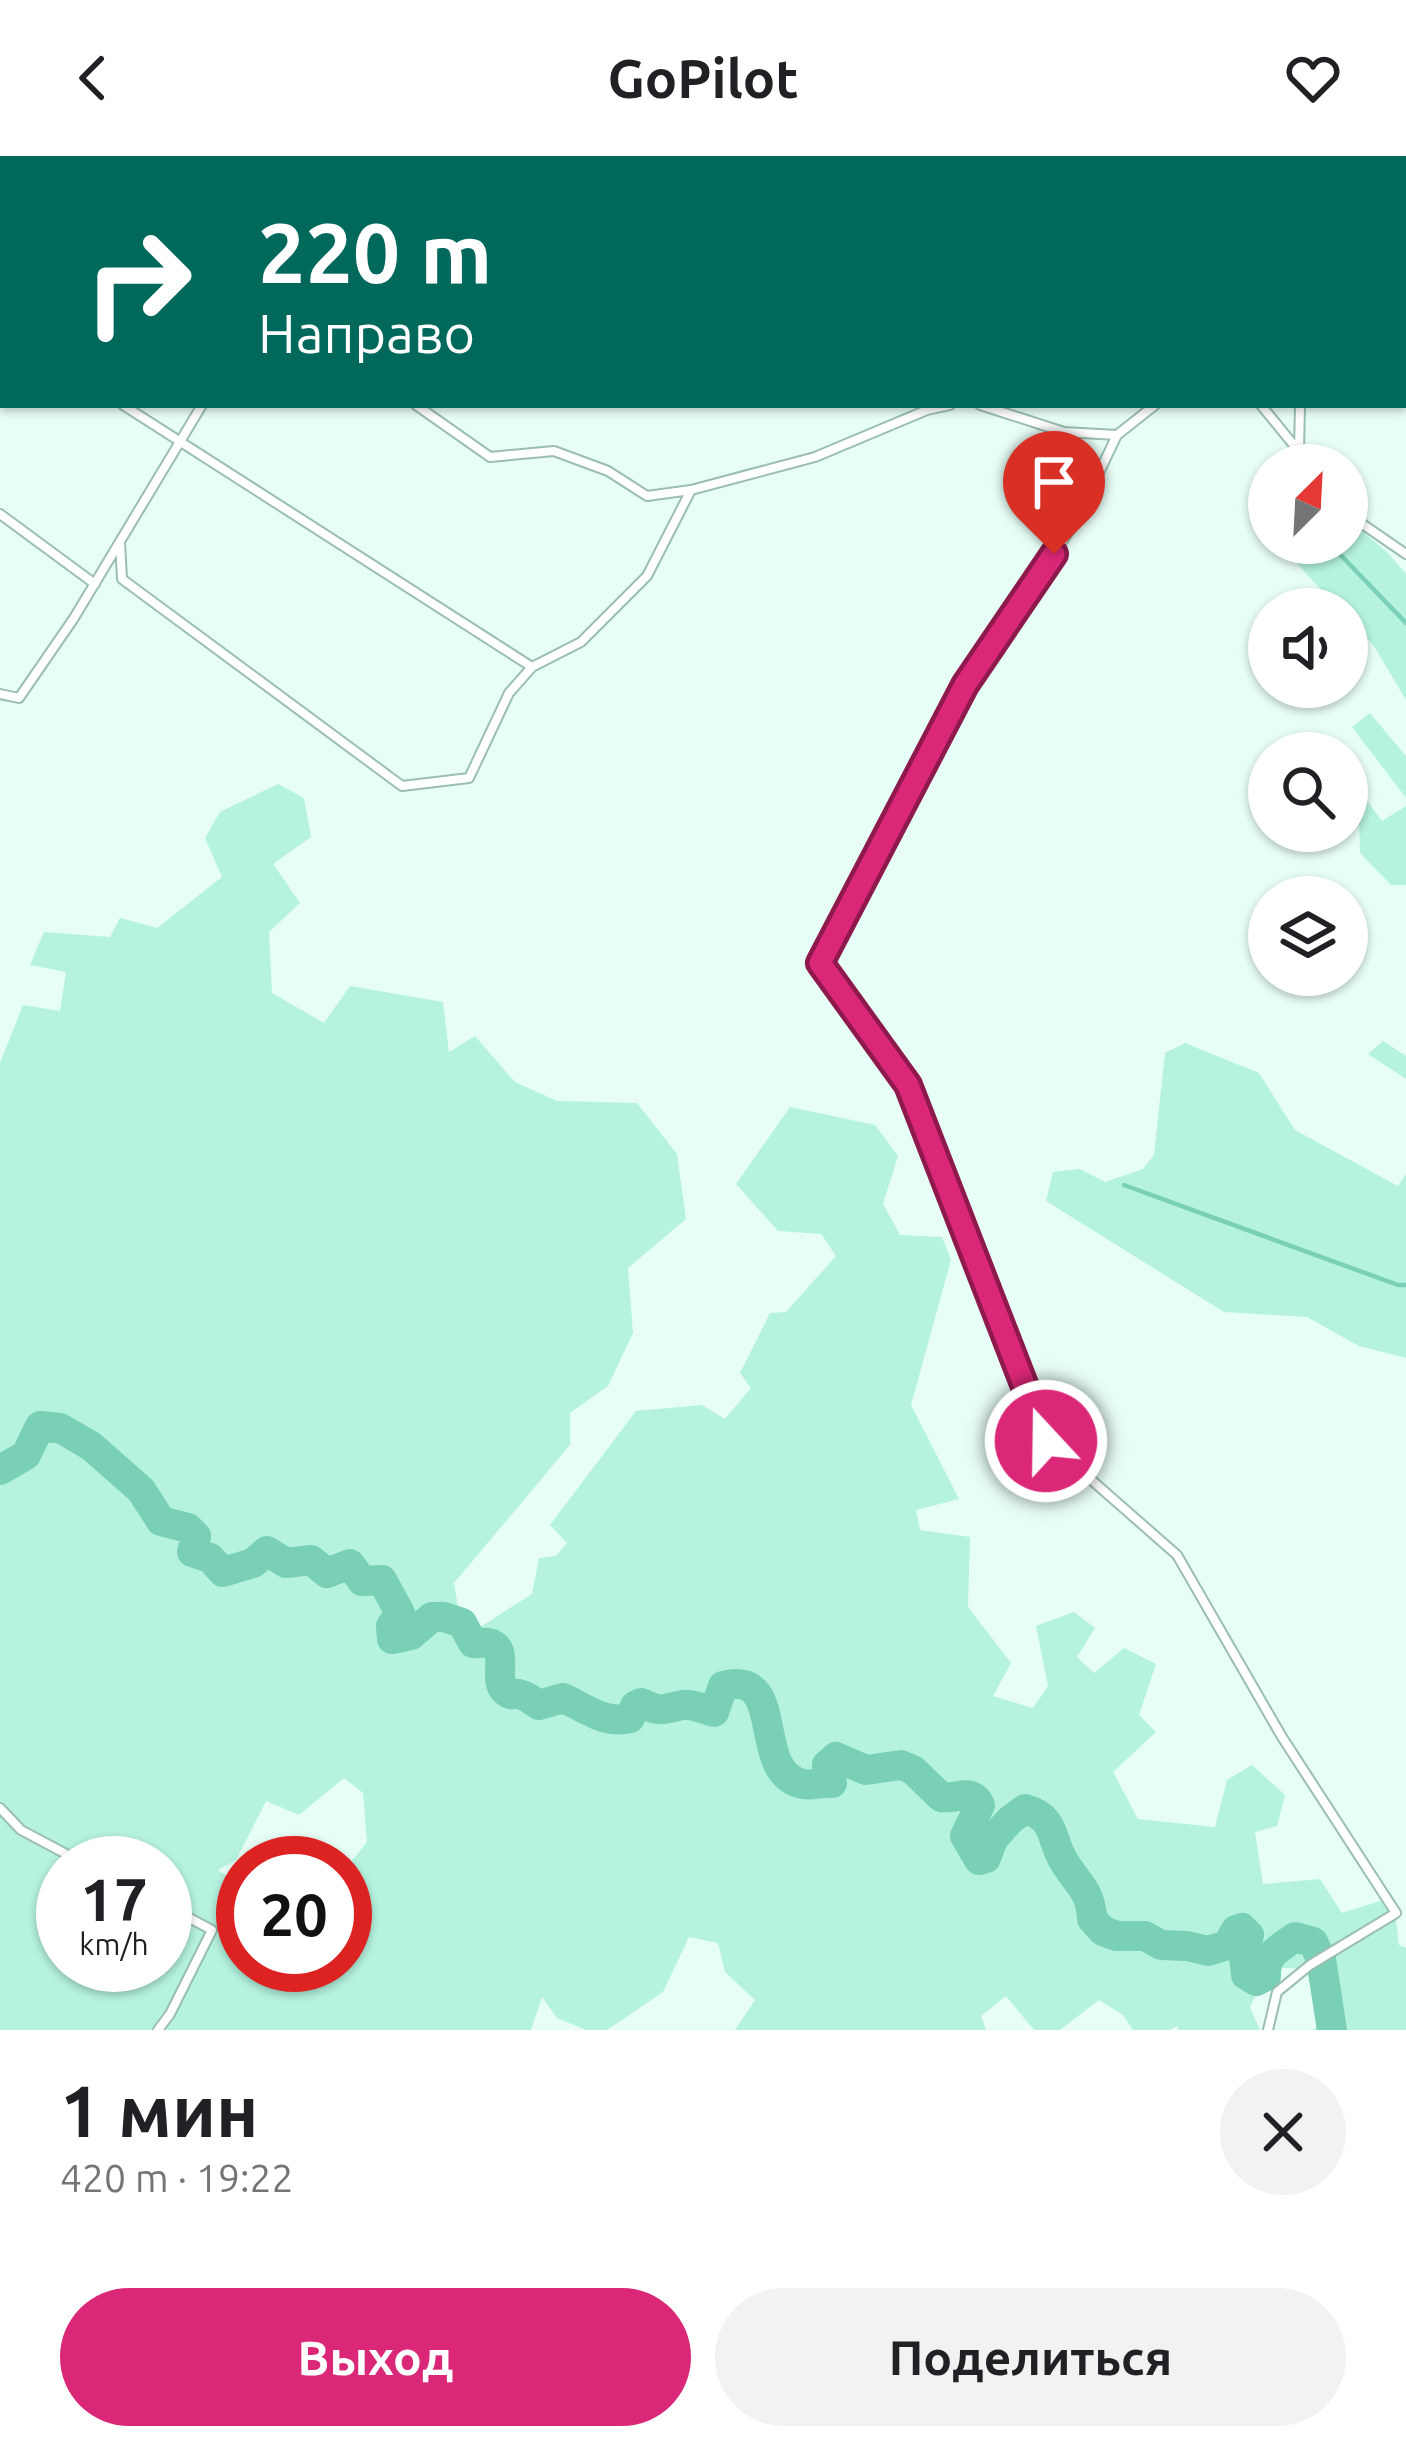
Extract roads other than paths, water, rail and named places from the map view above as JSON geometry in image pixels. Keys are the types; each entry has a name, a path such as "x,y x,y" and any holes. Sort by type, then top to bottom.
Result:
{"lane":[{"path":"128,408 532,667"},
{"path":"0,694 19,698 95,584 200,408"},
{"path":"420,408 490,457 554,451 608,471 647,496 692,490 815,458 936,408"},
{"path":"989,408 1064,432 1118,435"},
{"path":"1151,408 1118,435 1076,521 965,685 820,963 908,1085 1046,1441 1177,1555 1282,1737 1396,1913 1310,1965 1277,1992 1268,2030"},
{"path":"1263,408 1292,444"},
{"path":"1299,444 1300,408"},
{"path":"120,542 122,579 402,786 469,778 509,693 532,667 581,642 647,575 692,490"},
{"path":"0,514 95,584"},
{"path":"1368,528 1406,554"},
{"path":"0,1808 36,1838"},
{"path":"192,1920 212,1930 192,1970"},
{"path":"158,2030 181,1992"}],"waterway":[{"path":"1349,564 1406,623"},
{"path":"1124,1185 1406,1285"},
{"path":"0,1470 26,1455 40,1426 60,1428 91,1446 141,1490 161,1521 188,1528 196,1536 192,1552 210,1558 223,1572 253,1563 267,1551 286,1563 311,1560 327,1573 350,1564 362,1581 382,1580 400,1613 391,1626 392,1639 411,1635 432,1617 462,1623 473,1643 497,1648 504,1690 539,1705 563,1698 621,1720 630,1718 641,1703 658,1709 687,1705 714,1712 723,1686 743,1685 756,1693 763,1707 777,1762 787,1776 803,1784 832,1783 827,1765 836,1757 866,1770 901,1765 913,1770 941,1797 968,1795 977,1800 980,1805 965,1836 979,1860 986,1858 993,1839 1010,1820 1025,1809 1035,1813 1051,1829 1063,1860 1086,1894 1092,1919 1103,1931 1208,1951 1227,1945 1242,1928 1249,1935 1246,1975 1256,1981 1266,1976 1274,1953 1295,1937 1313,1942 1321,1959 1332,2030"}]}
